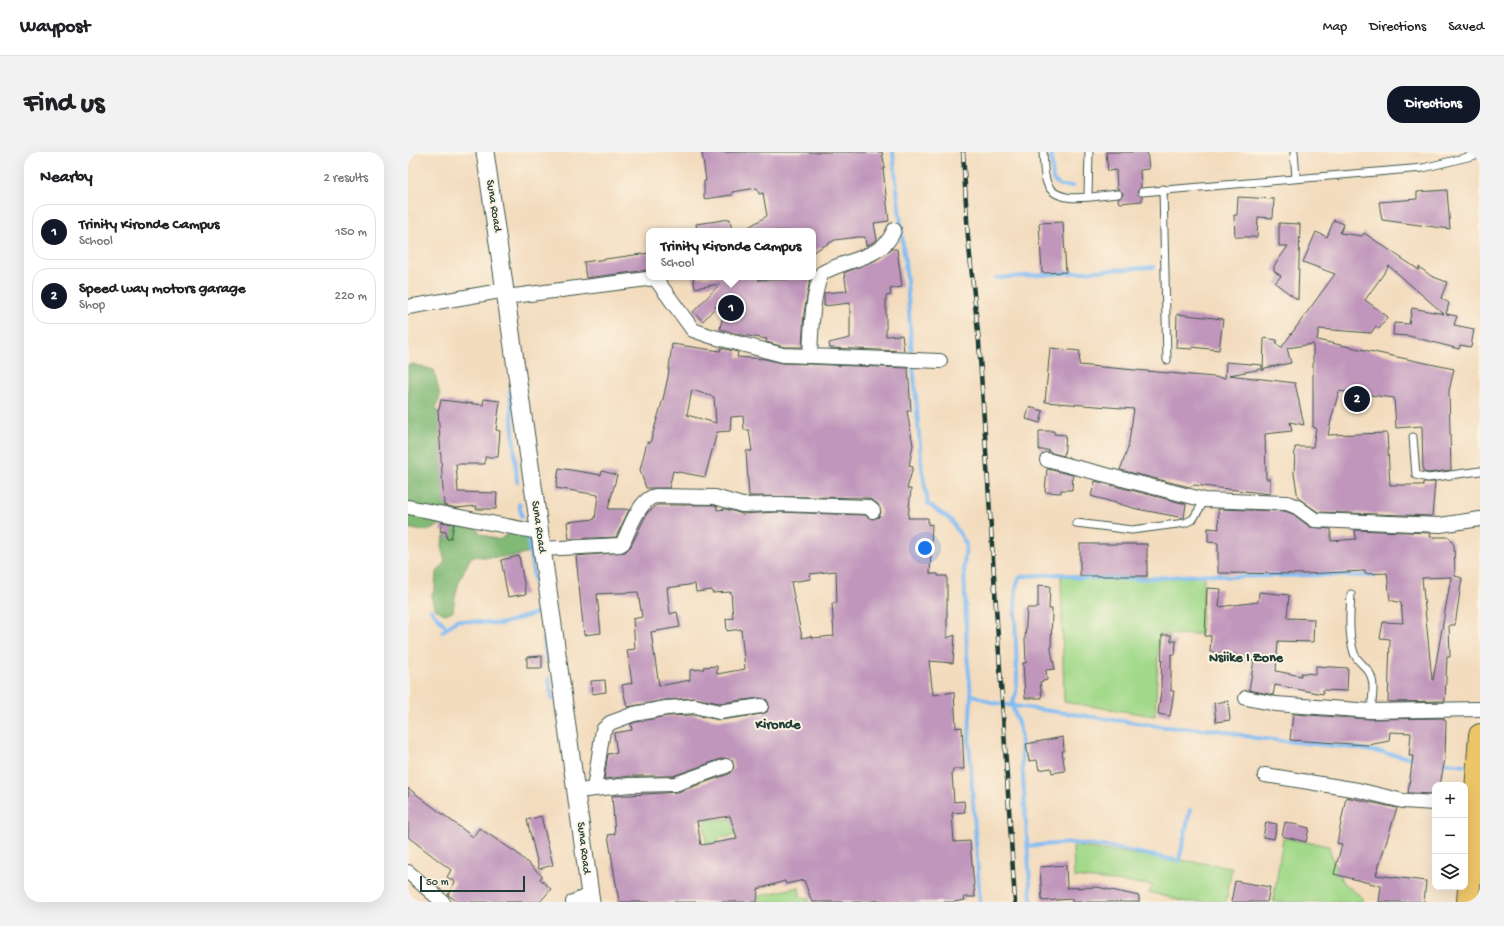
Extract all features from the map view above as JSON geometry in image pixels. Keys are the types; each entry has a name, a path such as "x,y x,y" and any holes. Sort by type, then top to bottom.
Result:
{"main road":[{"path":"1468,902 1475,879 1470,805 1480,734"}],"street":[{"name":"Suna Road","path":"484,152 506,294 590,899"},
{"path":"810,356 816,293 822,273 878,250 889,240 894,230"},
{"path":"408,307 506,294 646,279"},
{"path":"656,280 693,330 763,351 783,355 940,362"},
{"path":"1047,460 1205,500 1287,503 1297,507 1315,520 1339,522 1440,524 1480,519"},
{"path":"541,549 620,545 623,543 642,504 648,498 656,496 711,496 746,505 777,504 868,507 872,511"},
{"path":"408,507 538,532"},
{"path":"1246,698 1276,704 1371,711 1480,709"},
{"path":"594,789 603,730 610,723 634,714 666,708 695,706 719,712 761,706"},
{"path":"576,791 630,785 675,784 726,766"},
{"path":"1265,774 1358,790 1403,801 1432,803"},
{"path":"408,872 443,902"},
{"path":"573,902 590,899"}],"lane":[{"path":"1043,152 1046,180 1055,194 1067,198 1118,194"},
{"path":"1088,152 1088,196"},
{"path":"1294,152 1296,178"},
{"path":"1142,192 1163,189 1423,168 1480,154"},
{"path":"1163,189 1166,360"},
{"path":"1413,437 1416,475 1428,478 1480,471"},
{"path":"1076,523 1132,530 1178,525 1189,522 1205,500"},
{"path":"1351,594 1350,628 1354,654 1370,673 1374,687 1371,711"}],"green space":[{"path":"412,364 434,370 440,396 436,407 442,432 448,517 439,525 430,530 408,528 408,365"},
{"path":"459,519 470,521 481,534 499,540 514,530 530,533 535,548 530,552 514,556 472,556 459,582 453,611 445,614 435,609 431,597 435,588 436,574 445,561 442,542 446,534"},
{"path":"1061,576 1204,577 1201,634 1159,635 1155,716 1064,702"},
{"path":"736,819 738,849 737,837 734,835 718,839 719,849 707,850 704,820"},
{"path":"1283,838 1329,846 1333,862 1343,883 1363,898 1363,902 1273,902"},
{"path":"1073,846 1232,867 1226,902 1185,902 1149,892 1153,885 1074,877"},
{"path":"799,887 800,897 809,898 809,902 759,902 759,896"}],"building":[{"path":"702,152 882,152 885,168 883,169 889,221 874,223 877,240 866,246 865,237 858,237 835,240 816,250 816,228 747,228 767,216 763,193 759,194 757,188 732,192 732,195 704,199 704,181 706,181"},
{"path":"1106,152 1147,152 1149,169 1140,170 1141,187 1137,192 1142,197 1142,201 1119,203 1118,199 1123,193 1117,189 1116,170 1108,171"},
{"path":"1447,190 1450,229 1382,220 1379,202 1417,199 1417,192"},
{"path":"1238,197 1274,199 1273,218 1258,217 1257,237 1235,237 1234,215 1237,215"},
{"path":"730,219 732,228 697,228 696,224"},
{"path":"1334,220 1344,224 1340,233 1362,236 1364,233 1419,270 1419,267 1431,276 1447,282 1441,298 1449,303 1446,314 1457,316 1454,325 1474,329 1471,347 1460,345 1459,349 1409,336 1393,335 1394,323 1409,324 1412,308 1444,314 1389,266 1365,300 1388,317 1379,329 1376,326 1371,333 1319,329 1317,340 1454,369 1449,391 1451,470 1428,473 1423,472 1422,426 1396,428 1394,398 1339,391 1328,435 1387,433 1390,485 1423,485 1423,482 1435,482 1432,516 1318,512 1298,498 1294,474 1295,447 1313,447 1316,428 1313,427 1313,344 1287,348 1291,363 1265,368 1263,371 1264,338 1277,340 1276,344 1281,348 1335,274 1303,262 1316,232 1327,237"},
{"path":"1063,222 1066,272 1042,273 1039,223"},
{"path":"1279,223 1300,224 1298,300 1275,283 1281,276 1274,271 1274,266 1288,246 1279,246"},
{"path":"891,249 897,249 902,287 890,289 891,295 886,296 886,336 902,335 904,351 830,348 829,343 850,338 850,303 824,306 824,293 847,291 844,273 876,260"},
{"path":"646,253 646,270 586,278 584,262"},
{"path":"694,280 810,280 804,313 802,347 784,347 766,342 767,339 742,335 720,329 727,295 703,321 693,312 720,284 695,288"},
{"path":"1177,314 1223,319 1219,350 1192,347 1192,349 1176,348"},
{"path":"672,344 720,351 721,348 738,352 737,357 765,359 783,363 908,368 911,411 907,411 913,445 909,466 913,467 907,489 911,489 908,518 928,518 928,525 932,524 930,574 947,576 947,638 955,635 953,663 929,661 933,695 954,692 956,728 962,727 964,769 953,769 952,773 954,802 964,801 965,812 952,813 954,842 970,841 975,897 964,897 965,900 954,902 881,902 881,900 866,902 812,902 804,880 786,884 785,881 758,889 757,902 619,902 608,835 615,834 612,796 678,792 729,774 734,767 732,760 724,758 673,776 630,776 604,779 608,754 617,753 614,733 632,730 631,724 636,722 667,716 694,715 720,720 762,714 767,712 769,705 767,700 760,698 719,703 694,698 665,700 627,707 622,685 632,683 627,650 635,649 633,619 642,617 638,592 597,594 601,633 584,635 576,556 625,552 631,546 647,513 657,505 714,505 717,506 717,510 726,509 742,514 777,512 865,515 872,519 879,517 881,512 878,504 868,498 749,496 746,451 752,451 749,430 744,430 743,416 731,417 730,431 717,432 705,477 673,471 669,488 646,488 640,470 647,442 650,443 668,377","holes":["692,390 714,397 716,423 687,415","836,571 837,603 832,603 834,636 812,638 811,636 802,638 791,582 811,579 810,574","695,584 696,592 712,590 712,593 731,592 733,618 726,619 727,631 741,629 745,669 717,674 717,666 703,667 704,669 690,670 690,680 659,686 651,632 680,627 677,612 670,614 667,588","730,816 737,839 701,845 697,821"]},
{"path":"1050,348 1080,351 1079,365 1225,378 1226,362 1262,365 1262,369 1229,375 1295,383 1304,425 1290,422 1292,431 1265,434 1266,479 1270,479 1270,494 1194,485 1190,487 1120,470 1128,448 1134,409 1045,402"},
{"path":"484,399 500,401 496,430 500,431 498,457 485,457 485,464 456,464 458,492 497,493 496,509 476,509 477,506 456,508 444,505 438,410 441,400 483,405"},
{"path":"1029,407 1043,411 1040,423 1026,419"},
{"path":"1039,431 1054,431 1054,434 1066,435 1064,456 1048,452 1049,450 1039,450"},
{"path":"559,468 601,475 602,471 617,475 608,509 629,510 616,537 569,539 567,522 595,519 598,495 556,488"},
{"path":"1047,469 1073,475 1072,490 1061,490 1061,493 1045,492"},
{"path":"1095,481 1186,504 1184,518 1137,509 1091,496"},
{"path":"1218,509 1285,511 1293,514 1310,527 1331,529 1331,541 1356,539 1355,530 1431,533 1430,537 1449,537 1454,545 1455,576 1462,578 1455,625 1449,625 1450,657 1447,657 1445,701 1388,702 1390,639 1380,638 1383,622 1403,623 1401,603 1390,600 1387,573 1365,574 1365,571 1305,574 1218,573 1218,543 1208,542 1208,528 1219,529","holes":["1451,577 1433,680 1422,578"]},
{"path":"442,522 454,524 451,539 447,539 446,532 440,531"},
{"path":"1080,544 1147,544 1147,576 1080,576"},
{"path":"519,556 526,594 508,597 501,560"},
{"path":"1038,585 1050,586 1049,609 1052,609 1051,650 1055,669 1046,670 1047,680 1040,682 1042,698 1025,698 1023,663 1026,663 1025,639 1027,608 1038,608"},
{"path":"1207,588 1221,589 1219,607 1258,602 1259,592 1289,595 1287,618 1314,619 1313,642 1278,641 1276,671 1301,676 1301,673 1316,674 1316,666 1348,668 1347,691 1323,690 1323,694 1275,685 1273,695 1249,690 1254,660 1237,663 1236,654 1210,652 1211,636 1205,636"},
{"path":"1162,635 1171,635 1171,641 1176,641 1175,655 1171,654 1171,691 1174,691 1170,716 1158,714 1161,691"},
{"path":"542,656 542,668 527,668 527,657"},
{"path":"605,680 606,692 592,694 591,681"},
{"path":"1228,701 1230,720 1216,722 1214,703"},
{"path":"1293,714 1370,719 1444,718 1446,721 1445,759 1441,782 1432,782 1432,794 1408,793 1413,756 1409,756 1411,733 1390,732 1389,741 1368,745 1290,740"},
{"path":"1063,737 1064,751 1062,751 1065,771 1052,773 1051,768 1039,770 1037,760 1029,761 1026,744"},
{"path":"408,788 473,837 479,828 517,853 542,876 540,879 551,889 540,902 458,902 448,895 455,882 447,877 451,870 408,837"},
{"path":"1346,797 1397,808 1376,875 1426,881 1424,902 1379,902 1381,886 1334,874 1342,844 1337,843"},
{"path":"541,816 553,865 539,869 527,820"},
{"path":"1266,822 1277,824 1274,839 1263,837"},
{"path":"1285,822 1309,828 1306,842 1282,836"},
{"path":"1066,865 1067,888 1097,887 1139,896 1139,902 1072,902 1072,899 1042,901 1040,867"},
{"path":"1235,881 1270,887 1267,902 1231,902"}],"waterway":[{"path":"893,152 907,281 912,357"},
{"path":"1051,152 1053,180 1061,186 1073,186"},
{"path":"996,278 1154,267"},
{"path":"913,363 922,470 928,504 951,520 966,544 964,566 967,655 971,694 969,742 980,902"},
{"path":"510,391 517,482"},
{"path":"519,504 522,517"},
{"path":"527,536 541,619"},
{"path":"1031,902 1020,729 1012,705 1016,693 1017,676 1015,615 1016,588 1019,578 1024,576 1062,574 1078,578 1140,579 1212,574 1229,577 1319,575 1374,576"},
{"path":"431,610 447,628"},
{"path":"442,632 457,620 501,624 540,612"},
{"path":"544,640 547,661"},
{"path":"549,678 552,700"},
{"path":"971,694 993,703 1165,727 1218,730 1255,738 1355,748 1418,759"},
{"path":"1441,762 1472,766"},
{"path":"1027,846 1070,843 1110,847 1179,861 1190,810"}],"railway":[{"path":"963,152 968,237 979,342 1015,902"}],"place":[{"name":"Trinity Kironde Campus","path":"731,308"},
{"name":"Speed way motors garage","path":"1357,399"}],"district":[{"name":"Nsiike I Zone","path":"1246,658"},
{"name":"Kironde","path":"778,725"}]}
